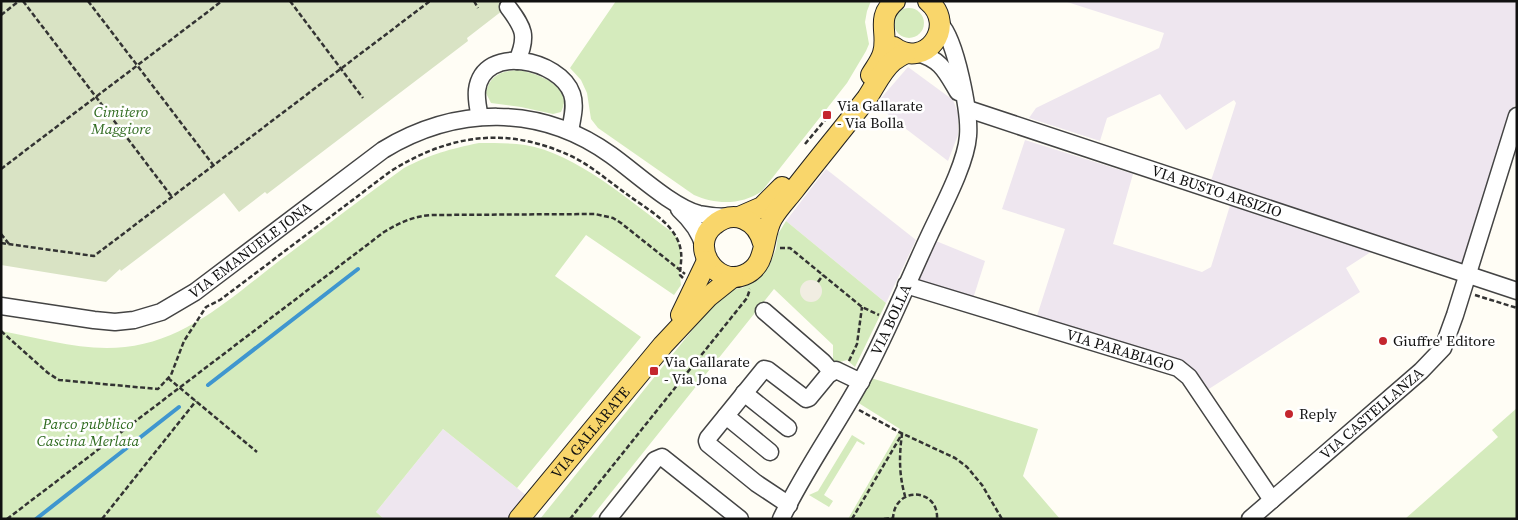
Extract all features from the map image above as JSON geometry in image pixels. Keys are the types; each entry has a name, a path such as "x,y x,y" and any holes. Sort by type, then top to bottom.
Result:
{"main road":[{"name":"VIA GALLARATE","path":"663,345 695,289 706,254 707,233 721,220 762,207 774,197 864,88 883,53 885,13 895,1"},
{"path":"928,1 942,14"},
{"name":"VIA GALLARATE","path":"519,519 663,345 708,297 733,277 743,276 752,271 759,263 763,253 769,246 773,216 868,96 892,62 911,53 927,49 934,42 939,33 942,14"},
{"path":"884,33 892,46 911,53"},
{"path":"734,217 748,220 755,226 769,246"},
{"path":"706,254 714,270 723,275 733,277"}],"street":[{"path":"508,7 520,22 524,34 523,47 518,61"},
{"name":"VIA BOLLA","path":"785,512 861,382 960,166 968,136 968,109 952,46 944,28 942,14"},
{"path":"911,53 929,56 943,66 968,109"},
{"path":"480,117 476,100 480,78 490,67 498,63 518,61 549,71 564,81 570,88 574,103 570,131"},
{"name":"VIA BUSTO ARSIZIO","path":"968,109 1517,291"},
{"name":"VIA CASTELLANZA","path":"1250,519 1421,371 1443,348 1517,116"},
{"name":"VIA EMANUELE JONA","path":"1,306 105,321 134,320 161,312 195,292 382,150 409,135 435,125 480,117 533,120 570,131 595,144 681,206 697,213 734,217"},
{"name":"VIA EMANUELE JONA","path":"663,194 692,222 700,234 706,254"},
{"name":"VIA PARABIAGO","path":"906,285 1178,368 1185,372 1272,500"},
{"path":"764,311 830,370 861,382"},
{"path":"785,512 756,483 707,443 708,438 762,370 766,369 807,400 838,372"},
{"path":"744,393 788,428"},
{"path":"726,416 770,452"},
{"path":"608,519 655,460 662,458 740,519"}],"path":[{"path":"1,15 21,1 172,197"},
{"path":"88,1 214,166"},
{"path":"1,169 222,1"},
{"path":"290,1 364,98"},
{"path":"1,243 94,256 430,1"},
{"path":"474,1 478,8"},
{"path":"805,144 830,114"},
{"path":"1,331 48,374 59,380 158,389 168,378 187,336 206,307 220,300 408,160 435,148 477,138 524,140 547,146 590,167 662,220 675,234 681,252 680,275 687,283"},
{"path":"7,519 384,232 398,224 422,215 595,214 606,216 621,223 685,274"},
{"path":"1,234 9,244"},
{"path":"769,246 790,248 862,307 883,316"},
{"path":"818,282 823,275"},
{"path":"570,519 747,298 752,283"},
{"path":"1474,295 1517,308"},
{"path":"838,372 857,344 862,307"},
{"path":"168,378 257,452"},
{"path":"102,519 196,401"},
{"path":"858,409 902,434 955,458 967,467 982,485 1002,519"},
{"path":"902,434 900,480 905,496"},
{"path":"852,519 902,434"},
{"path":"884,519 892,518 898,502 905,496 914,494 922,495 930,500 935,507 937,519"}],"shaded area":[{"path":"1064,1 1517,1 1517,98 1465,269 1209,187 1236,103 1234,100 1186,130 1160,94 1107,118 1100,141 1029,118 1036,108 1159,48 1164,33"},
{"path":"908,67 953,100 958,113 958,135 948,161 876,104"},
{"path":"1025,140 1133,174 1113,244 1202,272 1211,267 1232,199 1377,248 1346,268 1360,292 1201,394 1190,377 1035,322 1065,229 1002,209"},
{"path":"826,169 916,240 886,303 786,221"},
{"path":"936,241 985,261 971,305 915,288"},
{"path":"807,280 815,280 822,287 822,295 815,302 807,302 800,295 800,287"},
{"path":"443,429 532,500 516,519 384,519 376,512"}],"green space":[{"name":"Cimitero Maggiore","path":"1,1 515,1 467,38 468,41 267,194 265,192 239,212 224,193 121,271 120,269 106,282 1,265"},
{"path":"616,1 871,1 865,22 869,44 847,83 762,191 754,196 737,201 711,201 694,195 598,128 591,119 587,93 581,80 570,68"},
{"path":"909,8 915,9 923,17 923,29 915,37 909,38 903,37 895,29 894,23 895,17 903,9"},
{"path":"518,70 534,74 552,82 563,95 564,103 561,112 553,114 491,103 486,93 490,82 501,73"},
{"name":"Parco pubblico Cascina Merlata","path":"479,143 525,145 544,150 583,168 621,193 672,232 678,239 681,255 679,267 681,285 674,295 586,235 555,276 641,337 517,488 443,429 376,512 384,519 1,519 1,331 63,344 94,348 125,347 147,343 168,336 188,327 226,302 404,168 441,152"},
{"path":"786,221 886,303 855,367 847,360 833,364 833,345 774,289 590,519 540,519 714,303 733,289 742,288 752,282 770,264 776,249 778,234"},
{"path":"871,378 1038,429 1023,476 1060,519 848,519 900,429 857,402"},
{"path":"1517,408 1517,519 1405,519 1498,437 1492,430"},
{"path":"852,435 865,443 864,445 857,441 824,495 833,501 829,507 809,495 818,491"}],"waterway":[{"path":"208,385 358,269"},
{"path":"36,519 179,407"}],"place":[{"name":"Via Gallarate - Via Bolla","path":"827,115"},
{"name":"Giuffre' Editore","path":"1383,341"},
{"name":"Via Gallarate - Via Jona","path":"654,371"},
{"name":"Reply","path":"1289,414"}]}
